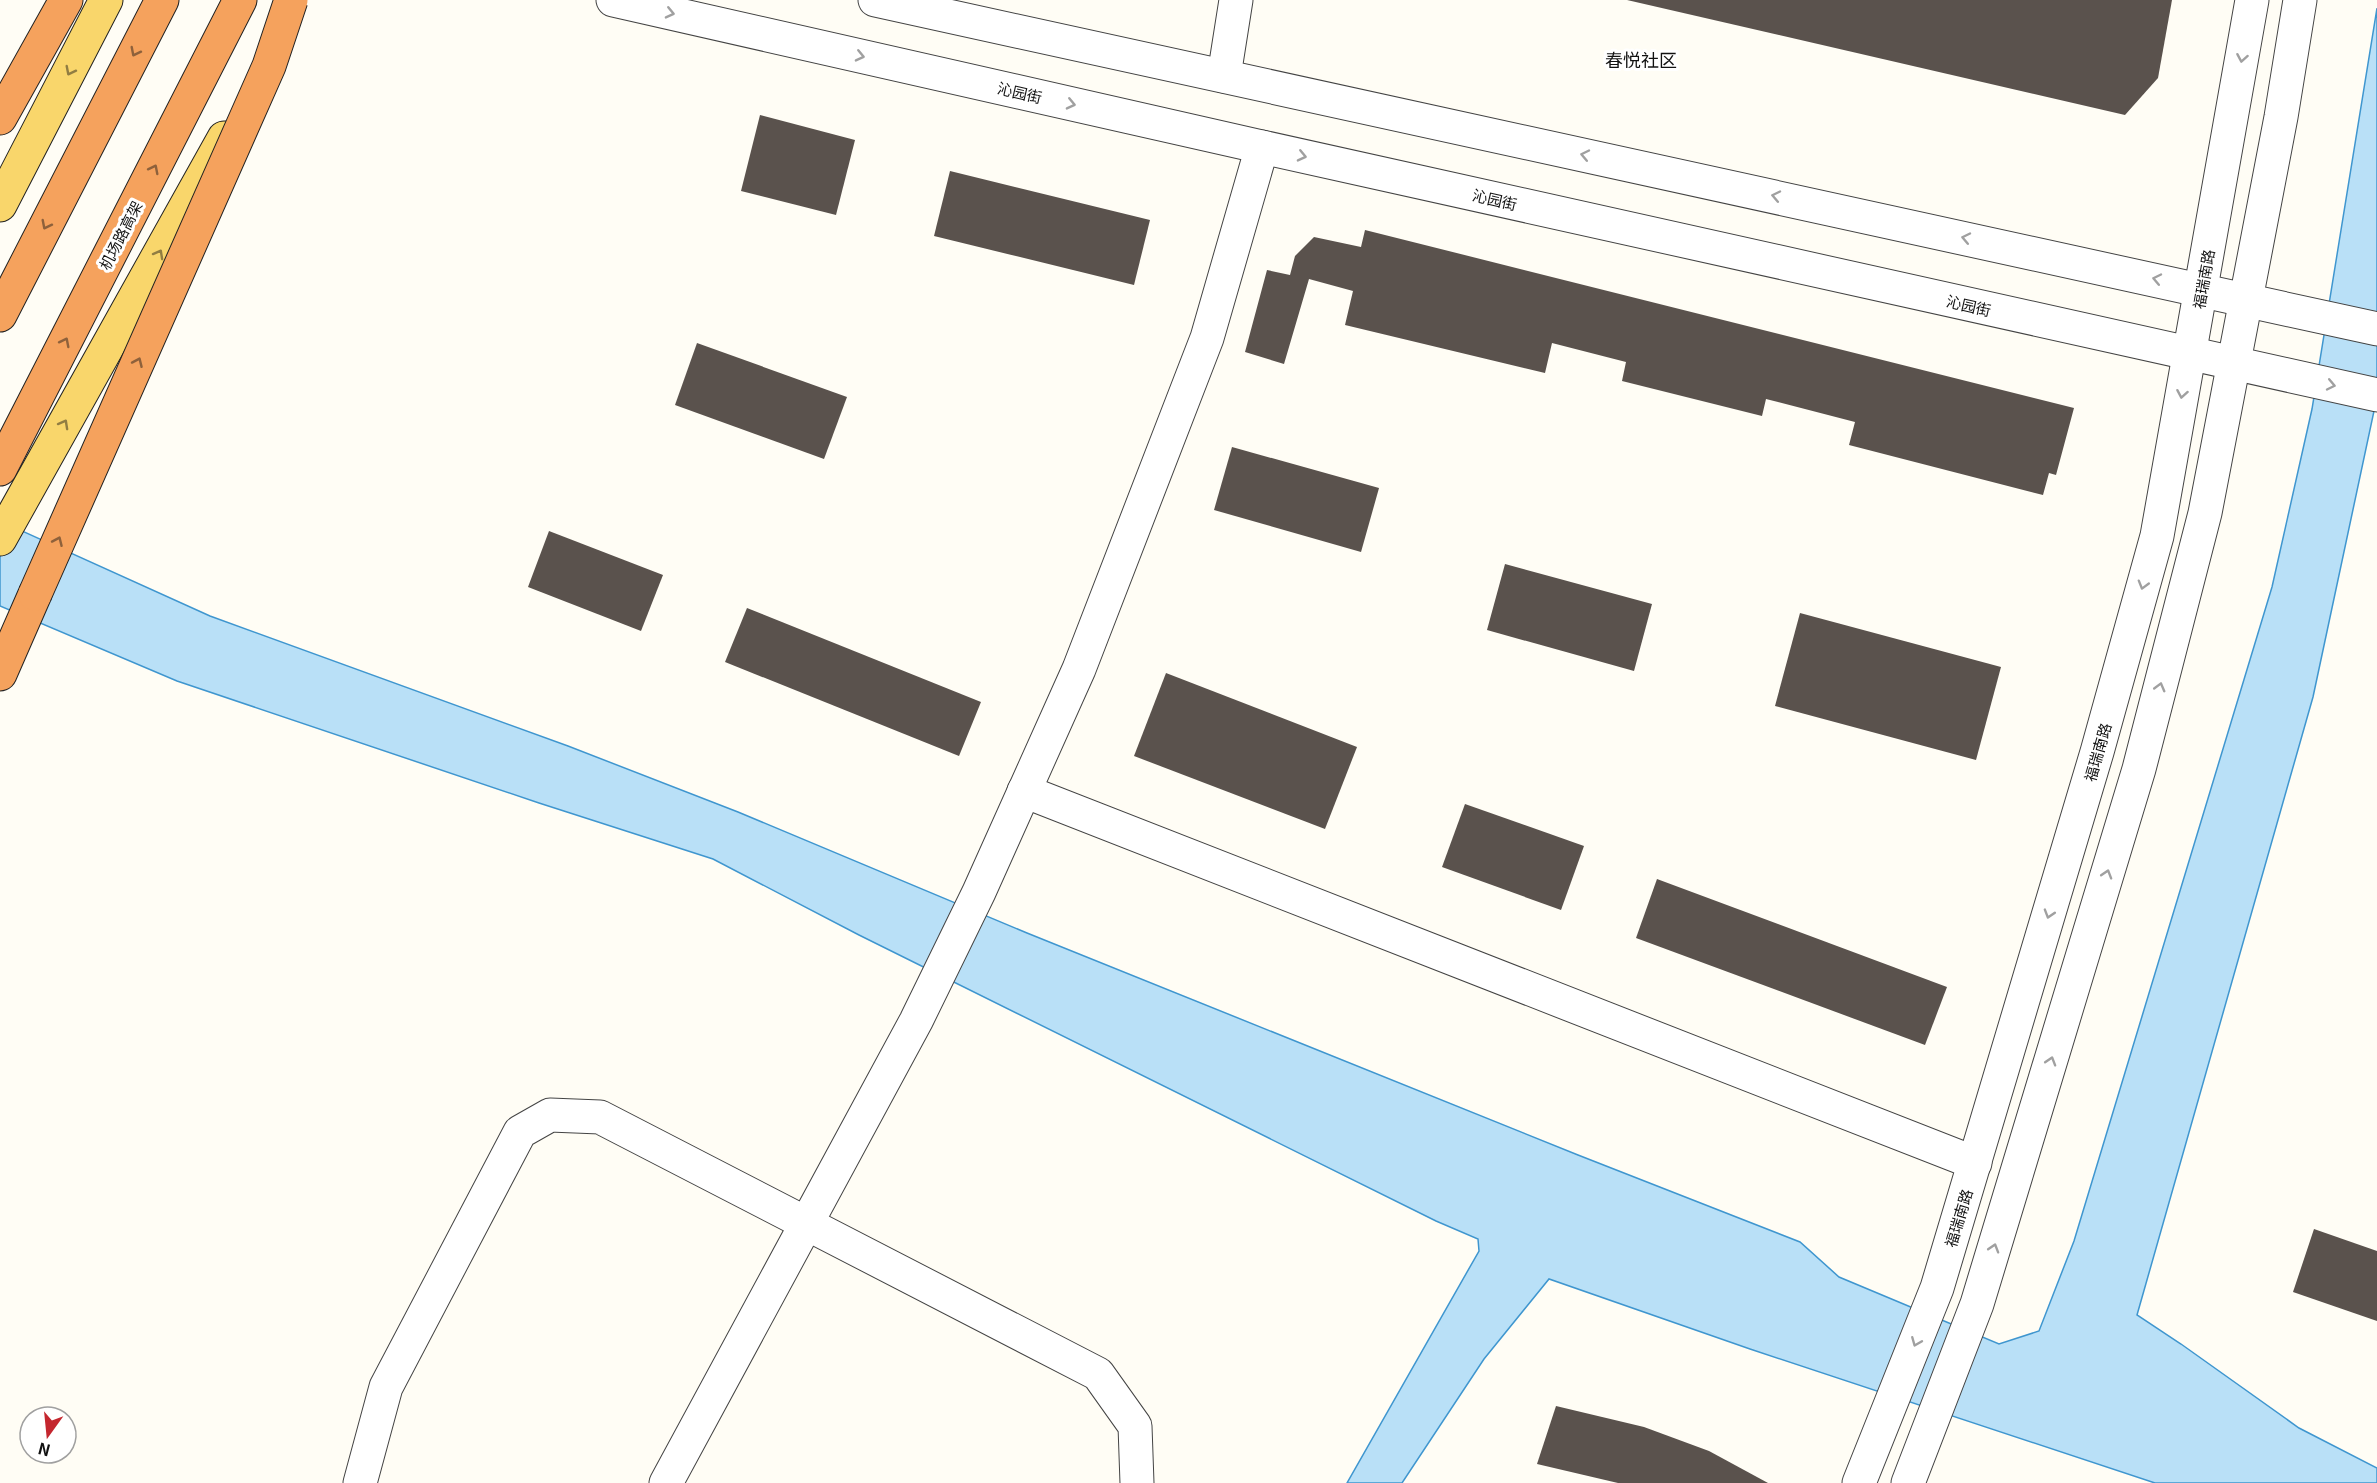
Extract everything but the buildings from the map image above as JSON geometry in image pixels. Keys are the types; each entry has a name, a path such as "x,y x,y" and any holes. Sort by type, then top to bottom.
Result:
{"highway":[{"path":"0,118 66,0"},
{"path":"0,315 162,0"},
{"name":"机场路高架","path":"0,469 240,0"},
{"path":"0,674 269,66 291,0"},
{"path":"0,643 35,594"}],"main road":[{"path":"0,205 106,0"},
{"path":"0,539 301,0"}],"street":[{"name":"沁园街","path":"613,0 2377,395"},
{"path":"874,0 2377,329"},
{"path":"1224,76 1236,0"},
{"name":"福瑞南路","path":"1859,1483 1937,1288 2097,752 2157,536 2252,0"},
{"path":"1913,1469 1977,1304 2139,770 2205,513 2300,0"},
{"path":"666,1483 916,1021 979,892 1079,669 1207,338 1262,147"},
{"path":"1024,791 1975,1163"},
{"path":"360,1483 386,1387 520,1132 550,1115 600,1117 1098,1374 1135,1426 1137,1483"}],"water":[{"path":"2377,8 2377,397 2313,697 2137,1315 2299,1428 2377,1468 2377,1483 2155,1483 1750,1349 1549,1279 1484,1359 1402,1483 1347,1483 1479,1251 1478,1239 1436,1221 859,935 713,859 177,681 0,606 0,521 210,616 568,746 738,812 1027,933 1800,1242 1839,1277 1999,1344 2039,1331 2074,1241 2272,587 2312,409"}],"district":[{"name":"春悦社区","path":"1641,59"}]}
